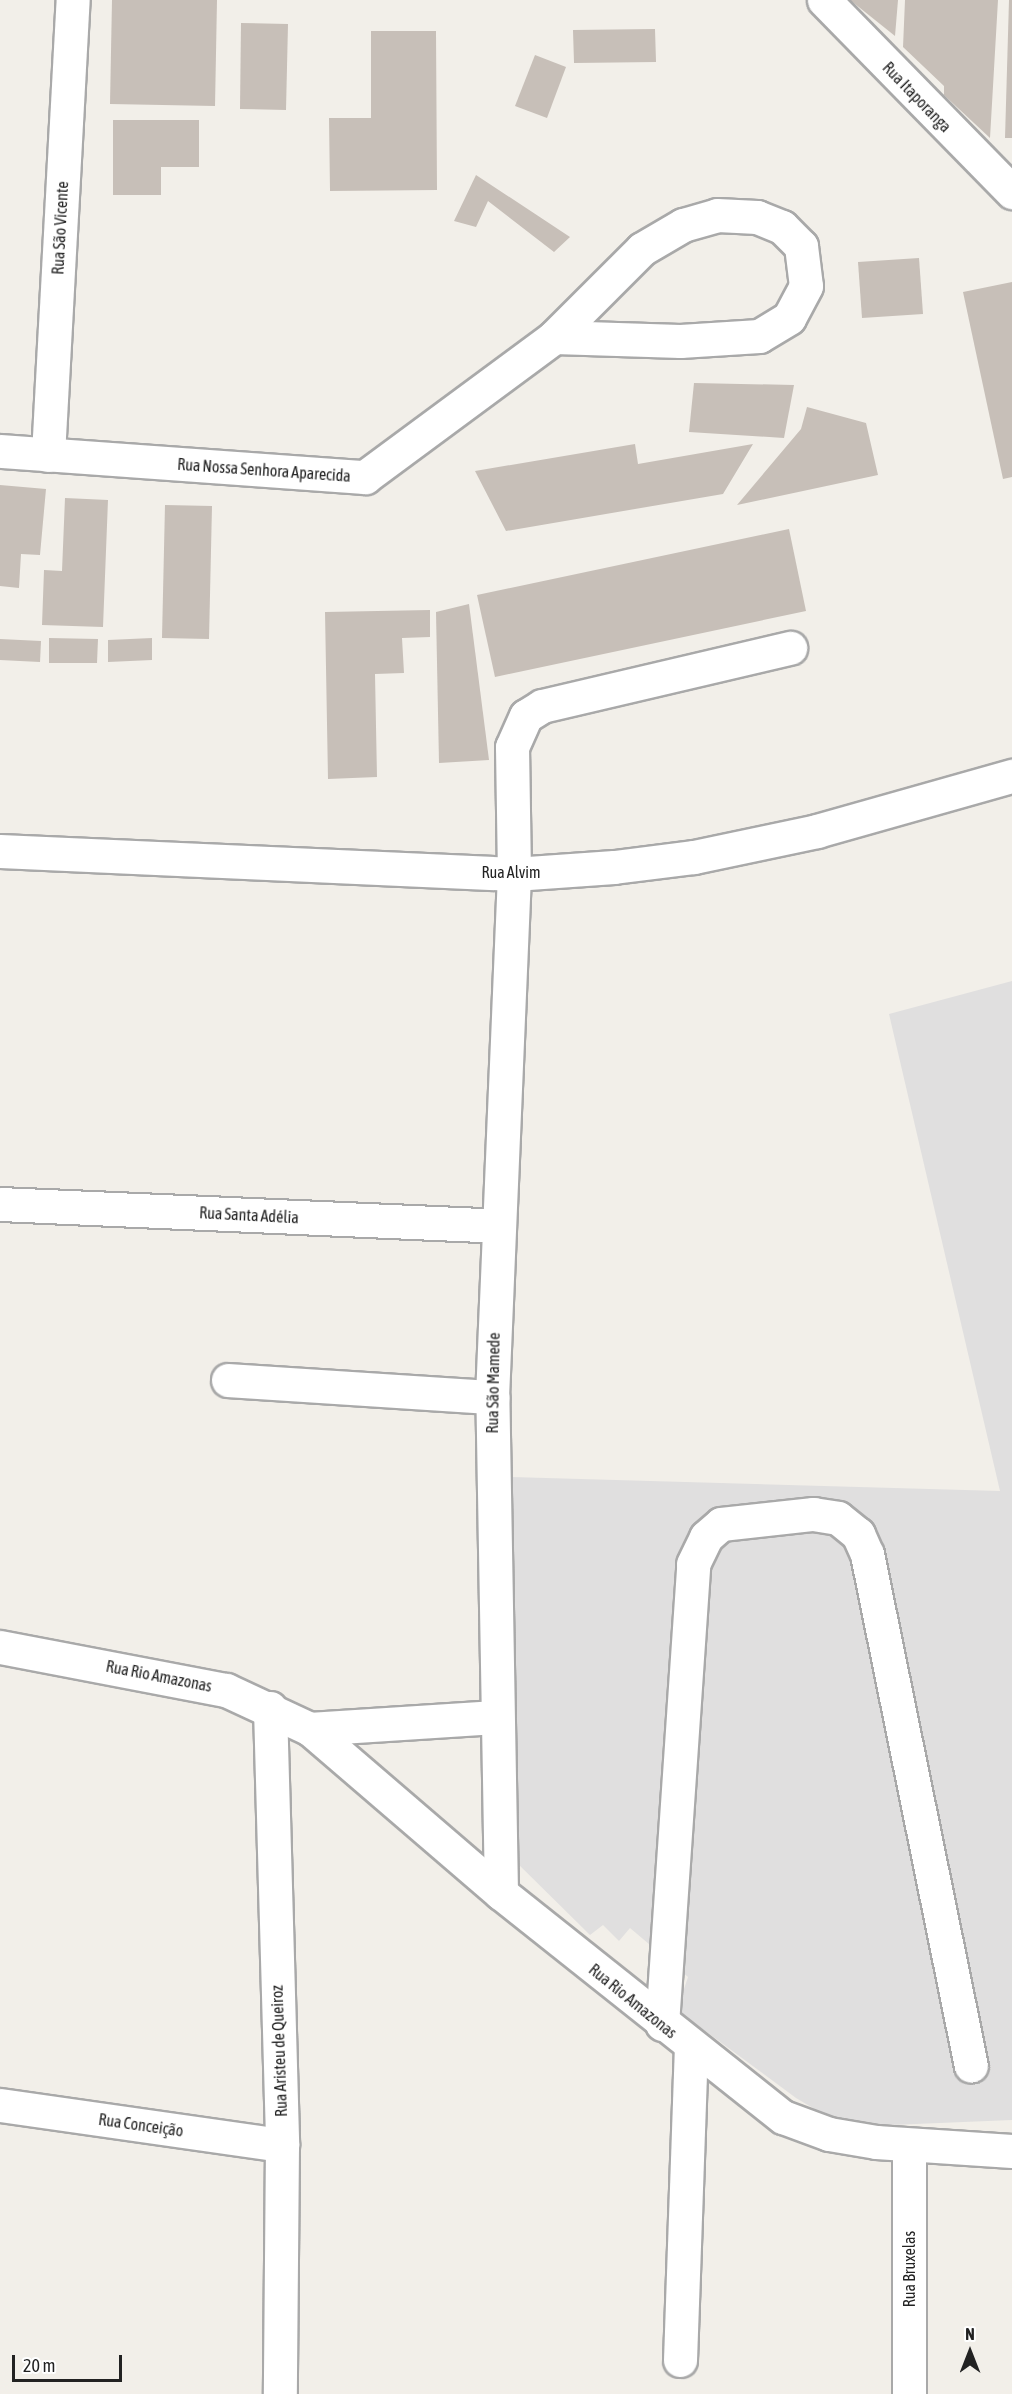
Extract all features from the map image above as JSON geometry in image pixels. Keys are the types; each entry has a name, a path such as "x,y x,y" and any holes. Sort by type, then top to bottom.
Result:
{"street":[{"name":"Rua São Vicente","path":"48,455 73,0"},
{"name":"Rua Itaporanga","path":"824,0 1012,192"},
{"name":"Rua Nossa Senhora Aparecida","path":"0,451 365,477 554,337 642,249 683,225 717,215 756,217 782,227 801,246 806,286 789,318 759,336 680,341 554,337"},
{"name":"Rua São Mamede","path":"501,1893 495,1717 492,1397 497,1226 514,874 512,747 526,716 542,706 790,648"},
{"name":"Rua Alvim","path":"0,850 514,874 694,857 817,831 1012,776"},
{"name":"Rua Santa Adélia","path":"0,1204 497,1226"},
{"path":"228,1380 492,1397"},
{"path":"662,2024 693,1564 706,1537 721,1524 813,1514 838,1518 858,1534 867,1554 971,2066"},
{"name":"Rua Rio Amazonas","path":"0,1647 226,1690 270,1708 310,1729 501,1893 662,2024 783,2117 829,2134 909,2145 1012,2151"},
{"name":"Rua Aristeu de Queiroz","path":"270,1708 282,2145 280,2394"},
{"path":"310,1729 495,1717"},
{"path":"680,2360 691,2047"},
{"name":"Rua Conceição","path":"0,2105 282,2145"},
{"name":"Rua Bruxelas","path":"909,2145 909,2394"}],"shaded area":[{"path":"1012,981 1012,2120 867,2126 823,2114 796,2098 677,2010 688,1977 630,1928 619,1941 603,1925 590,1935 511,1857 511,1477 1000,1491 889,1014"}],"building":[{"path":"112,0 217,0 215,106 110,104"},
{"path":"850,0 898,0 895,36"},
{"path":"905,0 998,0 990,138 944,95 944,86 903,47"},
{"path":"1009,0 1012,0 1012,138 1005,138"},
{"path":"241,23 288,24 286,110 240,109"},
{"path":"655,29 656,62 574,63 573,30"},
{"path":"371,31 436,31 437,190 330,191 329,118 371,118"},
{"path":"535,55 566,67 547,118 515,106"},
{"path":"113,120 199,120 199,167 161,167 161,195 113,195"},
{"path":"476,175 570,237 554,252 488,201 476,227 454,221"},
{"path":"919,258 923,314 862,318 858,262"},
{"path":"1012,282 1012,477 1003,479 963,292"},
{"path":"694,383 794,385 784,438 689,432"},
{"path":"807,407 866,423 878,475 737,505 801,429"},
{"path":"635,444 638,464 753,444 723,494 506,531 475,471"},
{"path":"0,485 46,489 40,555 21,554 19,588 0,586"},
{"path":"65,498 108,500 103,627 42,625 44,570 62,571"},
{"path":"165,505 212,506 209,639 162,638"},
{"path":"789,529 806,611 495,677 477,595"},
{"path":"469,604 489,760 439,763 436,612"},
{"path":"430,610 430,637 402,638 404,673 375,674 377,777 328,779 325,612"},
{"path":"49,638 98,639 97,663 49,663"},
{"path":"152,638 152,660 108,662 108,640"},
{"path":"0,639 41,641 40,662 0,660"}]}
